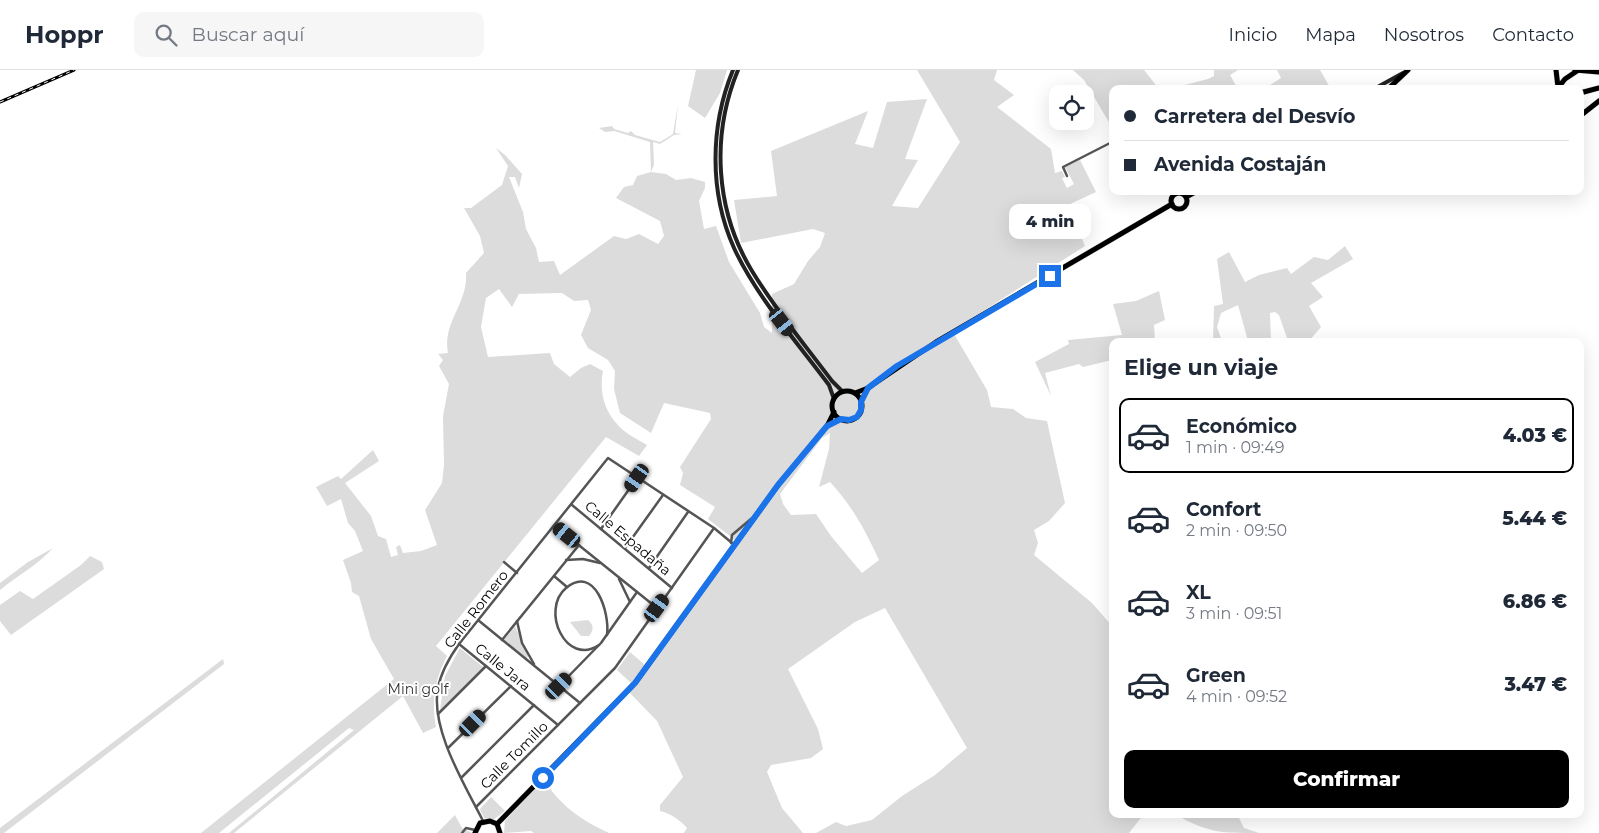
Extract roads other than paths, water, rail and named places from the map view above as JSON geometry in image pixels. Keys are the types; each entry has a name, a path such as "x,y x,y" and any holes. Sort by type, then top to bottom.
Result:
{"highway":[{"path":"1392,85 1409,70"},
{"path":"1556,70 1557,85"},
{"path":"1560,85 1575,70 1599,72"},
{"path":"1584,91 1599,88"},
{"path":"1584,113 1599,101"},
{"path":"1172,204 1173,196 1178,195"},
{"path":"1172,204 1177,208 1182,208 1186,203 1183,195"},
{"path":"497,824 635,683 733,545 800,456 827,426 834,412 834,399 843,392 855,393 868,388 909,358 948,334 1172,204"},
{"path":"827,426 841,419 849,420 857,417 861,410 861,402 868,388"},
{"path":"855,393 861,402"},
{"path":"834,412 841,419"},
{"path":"475,831 483,822 490,821 497,824 500,833"}],"main road":[{"path":"733,70 724,94 716,140 717,182 725,221 734,247 747,272 829,385 834,399"},
{"path":"738,70 726,109 721,139 721,182 729,220 751,270 832,382 843,392"},
{"path":"1381,85 1409,70"}],"street":[{"path":"1066,176 1062,167 1109,144"},
{"name":"Calle Romero","path":"483,822 441,731 437,689 446,663 459,644 608,458 637,478"},
{"path":"601,529 637,478 714,528 733,545"},
{"path":"625,548 663,495"},
{"name":"Calle Espadaña","path":"572,505 672,588"},
{"path":"648,568 688,512"},
{"path":"555,526 657,608"},
{"name":"Calle Tomillo","path":"476,806 614,668 714,528"},
{"path":"502,640 579,545"},
{"path":"566,560 583,559 603,564"},
{"path":"504,562 517,573"},
{"path":"617,575 630,602"},
{"path":"554,576 567,587"},
{"path":"599,645 590,650 577,650 569,645 561,635 556,622 556,608 559,597 567,587 582,583 592,587 600,594 608,614 607,634"},
{"path":"559,686 599,645 637,592"},
{"path":"478,620 580,703"},
{"path":"517,622 522,643 536,667"},
{"name":"Calle Jara","path":"459,644 558,725"},
{"path":"438,714 486,666"},
{"path":"448,748 511,686"},
{"path":"462,777 534,705"},
{"path":"462,833 466,828 475,831"}],"railway":[{"path":"0,102 74,70"}],"park label":[{"name":"Mini golf","path":"418,689"}]}
